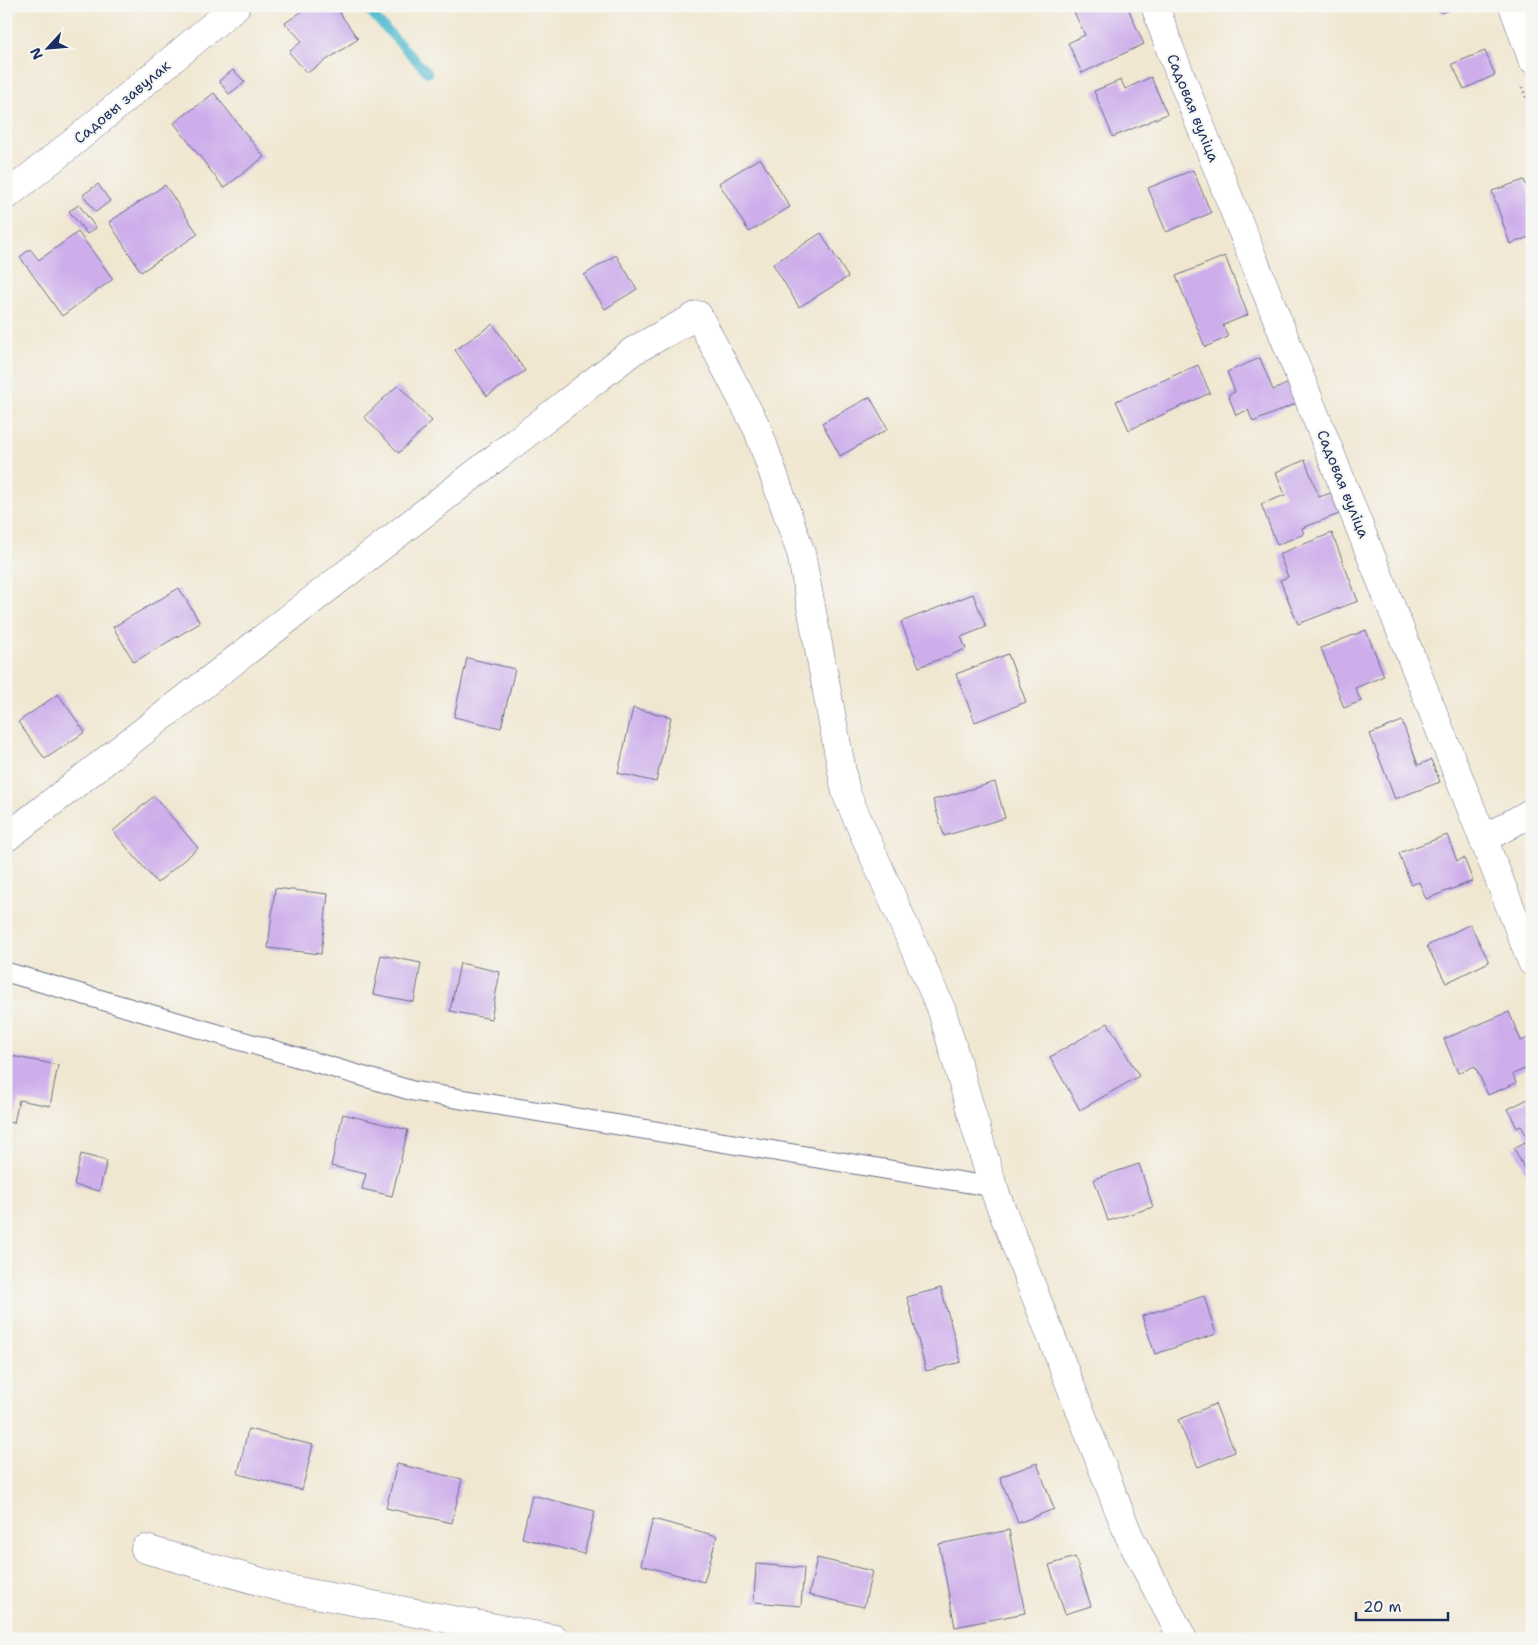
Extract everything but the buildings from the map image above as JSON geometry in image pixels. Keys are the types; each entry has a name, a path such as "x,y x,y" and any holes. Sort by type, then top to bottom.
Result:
{"street":[{"name":"Садовы завулак","path":"6,196 75,141 236,6"},
{"name":"Садовая вуліца","path":"1155,6 1170,49 1532,962"},
{"path":"1513,6 1532,59"},
{"path":"6,838 633,351 698,314 758,430 800,553 846,793 942,1010 993,1187 1129,1536 1184,1639"},
{"path":"1484,839 1532,812"},
{"path":"145,1549 283,1588 555,1639"}],"lane":[{"path":"6,972 413,1090 993,1187"}],"waterway":[{"path":"364,6 428,73"}]}
